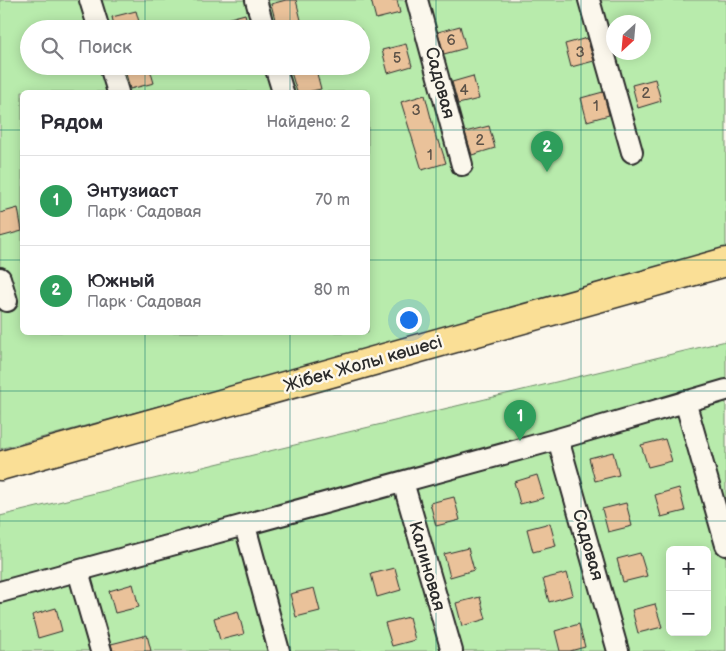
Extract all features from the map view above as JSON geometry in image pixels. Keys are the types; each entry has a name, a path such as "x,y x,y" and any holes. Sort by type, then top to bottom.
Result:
{"highway":[{"name":"Жібек Жолы көшесі","path":"0,466 726,262"}],"street":[{"path":"90,0 96,20"},
{"path":"256,0 262,20"},
{"name":"Садовая","path":"417,0 462,165"},
{"path":"589,0 632,152"},
{"path":"113,75 117,90"},
{"path":"278,75 282,90"},
{"path":"0,278 7,301"},
{"path":"0,592 558,439 726,390"},
{"path":"685,401 726,546"},
{"name":"Садовая","path":"558,439 618,651"},
{"name":"Калиновая","path":"403,482 452,651"},
{"path":"245,526 279,651"},
{"path":"78,571 102,651"}],"green space":[{"path":"0,0 726,0 726,252 0,449"},
{"path":"726,341 726,651 0,651 0,516"}],"building":[{"path":"286,0 296,0 301,20 275,20 271,4"},
{"path":"371,0 397,0 400,13 376,19"},
{"path":"136,11 138,20 113,20 112,17"},
{"path":"245,14 247,20 222,20"},
{"path":"460,26 466,48 444,54 438,32"},
{"path":"587,38 594,61 571,67 565,44"},
{"path":"406,44 412,66 388,73 382,50"},
{"path":"126,75 152,75 154,83 130,89"},
{"path":"292,75 317,75 321,89 296,90"},
{"path":"473,76 479,99 458,104 452,82"},
{"path":"655,79 661,101 638,108 632,85"},
{"path":"603,92 609,115 587,121 581,98"},
{"path":"425,95 437,141 439,141 446,163 422,170 401,102"},
{"path":"489,126 495,148 472,155 465,132"},
{"path":"18,208 20,232 0,237 0,213"},
{"path":"665,439 672,461 648,467 641,445"},
{"path":"613,452 619,475 595,481 589,458"},
{"path":"537,475 544,498 520,504 514,482"},
{"path":"679,488 685,511 661,517 655,495"},
{"path":"454,497 460,520 436,526 430,503"},
{"path":"626,503 632,526 608,532 602,509"},
{"path":"550,523 556,546 533,552 527,529"},
{"path":"468,548 474,570 450,577 444,554"},
{"path":"640,553 647,576 623,582 617,559"},
{"path":"395,568 401,590 377,597 371,574"},
{"path":"567,573 573,595 549,602 543,579"},
{"path":"133,584 139,607 115,613 109,591"},
{"path":"314,588 320,611 296,617 290,594"},
{"path":"480,597 486,619 462,626 456,603"},
{"path":"655,604 662,627 638,633 632,610"},
{"path":"56,608 62,631 38,638 32,615"},
{"path":"238,611 244,634 220,640 214,618"},
{"path":"409,617 415,640 392,646 385,623"},
{"path":"579,624 585,647 570,651 560,651 555,631"},
{"path":"147,635 151,651 113,651 111,644"}],"place":[{"name":"Южный","path":"547,172"},
{"name":"Энтузиаст","path":"520,441"}]}
